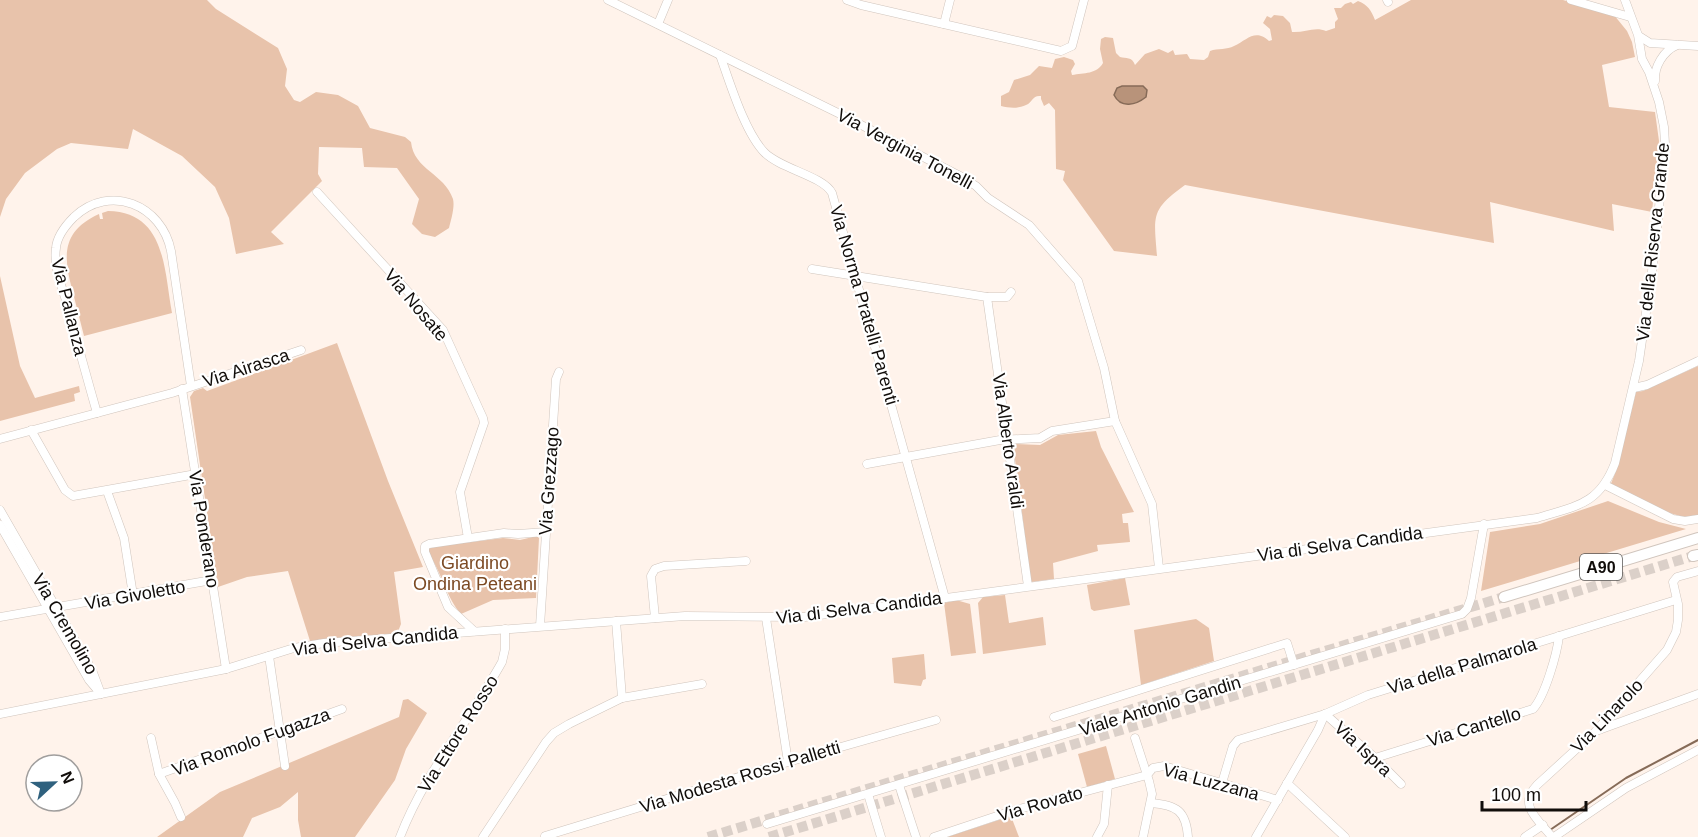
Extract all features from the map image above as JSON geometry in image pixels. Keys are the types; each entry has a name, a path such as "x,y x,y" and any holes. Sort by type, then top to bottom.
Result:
{"highway":[{"name":"A90","path":"1504,597 1698,538"}],"street":[{"name":"Via Verginia Tonelli","path":"608,0 962,177 988,198 1029,225 1078,281 1104,368 1115,422 1154,509 1159,568"},
{"path":"658,24 668,0"},
{"path":"847,0 1050,50 1064,51 1072,46 1084,0"},
{"path":"944,24 950,0"},
{"path":"1571,0 1630,17"},
{"path":"1610,11 1623,0"},
{"name":"Via della Riserva Grande","path":"1605,485 1615,463 1634,388 1651,279 1664,164 1665,127 1657,96 1642,59 1638,34 1623,0"},
{"path":"1638,34 1650,43 1698,46"},
{"path":"1657,96 1655,73 1666,52 1678,45"},
{"name":"Via Norma Pratelli Parenti","path":"720,55 756,143 769,157 831,190 945,598"},
{"name":"Via Nosate","path":"317,192 443,330 480,413 484,423 460,492 468,538"},
{"name":"Via Pallanza","path":"97,413 60,280 55,251 60,235 71,219 88,206 100,201 119,201 136,205 155,218 164,230 171,251 191,386"},
{"path":"812,269 987,297 1008,297 1011,292"},
{"name":"Via Alberto Araldi","path":"987,297 1028,586"},
{"name":"Via Airasca","path":"191,386 301,350"},
{"path":"1634,388 1644,387 1698,361"},
{"name":"Via Grezzago","path":"540,626 556,379 559,372"},
{"path":"0,438 191,386"},
{"name":"Via Ponderano","path":"182,389 226,669"},
{"path":"867,464 1008,439 1040,438 1052,431 1115,422"},
{"path":"31,430 67,493 73,496 196,474"},
{"path":"1605,485 1669,518 1683,521 1698,519"},
{"name":"Via di Selva Candida","path":"0,714 226,669 294,648 324,643 655,618 805,617 1537,518 1570,508 1592,498 1605,485"},
{"path":"107,491 124,538 133,595"},
{"name":"Via Cremolino","path":"0,510 53,610"},
{"name":"Viale Antonio Gandin","path":"767,824 1463,613 1471,598 1484,524"},
{"name":"Via Cremolino","path":"0,525 92,670 101,694"},
{"path":"474,631 448,607 424,549 425,546 504,533 546,532"},
{"path":"655,618 651,576 655,569 664,566 746,561"},
{"name":"Via Linarolo","path":"1553,837 1529,806 1529,795 1596,731 1654,666 1671,642 1678,623 1676,600 1672,588 1673,581 1677,577 1698,571"},
{"name":"Via Givoletto","path":"0,617 53,610 212,580"},
{"name":"Via della Palmarola","path":"1222,783 1235,742 1325,714 1368,695 1676,600"},
{"path":"766,618 788,762"},
{"path":"616,621 622,698"},
{"name":"Via Ettore Rosso","path":"400,837 408,815 502,662 505,649 505,629"},
{"name":"Via Cantello","path":"1375,758 1533,709 1540,698 1555,658 1559,636"},
{"path":"1054,717 1287,643 1294,665"},
{"path":"269,656 285,766"},
{"path":"483,837 551,736 569,724 622,698 702,684"},
{"path":"1596,731 1698,694"},
{"name":"Via Romolo Fugazza","path":"159,774 342,709"},
{"path":"1256,837 1325,714"},
{"name":"Via Ispra","path":"1325,714 1401,784"},
{"name":"Via Modesta Rossi Palletti","path":"545,836 788,762 936,720"},
{"path":"151,738 159,774 181,817"},
{"path":"1135,738 1151,789 1151,803 1143,837"},
{"path":"1553,837 1626,788 1698,750"},
{"name":"Via Luzzana","path":"1148,775 1153,768 1162,766 1278,800"},
{"name":"Via Rovato","path":"934,837 1012,811 1148,775"},
{"path":"1287,783 1345,837"},
{"path":"899,785 916,837"},
{"path":"1097,837 1104,824 1107,785"},
{"path":"868,794 881,837"},
{"path":"1151,803 1166,805 1181,812 1186,821 1188,837"},
{"path":"1526,837 1543,825"}],"green space":[{"path":"0,0 207,0 216,9 278,48 287,69 285,86 294,100 300,102 316,92 338,95 358,106 370,128 405,137 411,142 418,159 443,183 453,199 449,228 435,237 422,234 412,224 419,199 397,168 364,167 362,148 319,147 318,174 322,181 271,232 284,244 236,254 229,218 215,187 182,156 133,129 128,149 71,143 57,149 25,173 6,199 0,217"},
{"path":"1411,0 1563,0 1614,15 1627,31 1635,57 1602,65 1609,107 1655,112 1659,141 1652,212 1612,204 1614,231 1490,202 1494,243 1185,185 1165,201 1157,215 1155,232 1157,256 1114,251 1063,180 1065,171 1056,169 1055,110 1049,103 1044,106 1041,96 1020,107 1001,106 1001,96 1009,92 1014,80 1030,75 1039,66 1052,68 1055,59 1064,57 1073,60 1075,64 1071,71 1072,75 1097,69 1103,63 1100,49 1101,39 1105,37 1113,38 1116,53 1120,57 1131,59 1135,65 1145,54 1159,49 1168,53 1173,50 1175,55 1187,54 1190,59 1204,60 1210,51 1231,47 1251,36 1259,35 1269,41 1272,40 1270,29 1263,23 1267,16 1271,18 1274,15 1283,16 1290,23 1292,32 1318,29 1326,31 1335,28 1335,22 1338,19 1334,8 1341,8 1345,4 1358,1 1369,8 1375,20"},
{"path":"108,211 127,214 141,221 152,232 164,262 172,313 84,336 69,277 68,245 78,228 99,214 100,219 103,219 102,213"},
{"path":"0,276 20,366 35,398 79,386 80,392 74,394 75,401 0,421"},
{"path":"337,343 388,481 423,567 394,572 401,624 397,634 310,641 288,571 247,577 218,587 190,397 194,391 203,388 207,391"},
{"path":"1698,366 1698,515 1684,517 1666,512 1610,486 1618,466 1636,392"},
{"path":"1096,431 1101,447 1134,512 1122,514 1123,523 1128,523 1130,542 1097,545 1098,551 1053,563 1054,579 1031,582 1013,444 1040,445 1058,435"},
{"path":"1608,501 1659,522 1686,529 1481,591 1490,532 1540,524"},
{"name":"Giardino Ondina Peteani","path":"537,536 539,538 536,598 493,600 461,614 451,600 428,553 432,547 503,538 520,540"},
{"path":"1125,578 1130,605 1094,611 1091,609 1087,585"},
{"path":"1005,595 1009,623 1043,617 1046,645 983,654 978,603 983,597"},
{"path":"956,600 970,604 976,653 951,656 944,603"},
{"path":"1196,619 1209,628 1214,661 1141,685 1134,630"},
{"path":"924,654 926,679 923,680 921,686 894,683 892,658"},
{"path":"408,699 427,713 406,749 395,780 355,837 301,837 298,820 298,792 280,807 252,818 243,837 157,837 220,792 399,717 403,700"},
{"path":"1106,746 1115,779 1087,787 1078,754"},
{"path":"1011,816 1019,837 947,837"}],"shaded area":[{"path":"1143,86 1147,90 1146,97 1133,104 1125,104 1114,95 1117,88"}],"waterway":[{"path":"1550,830 1626,778 1698,740"}],"tunnel":[{"path":"769,837 1693,556"},
{"path":"708,837 1504,597"}]}
